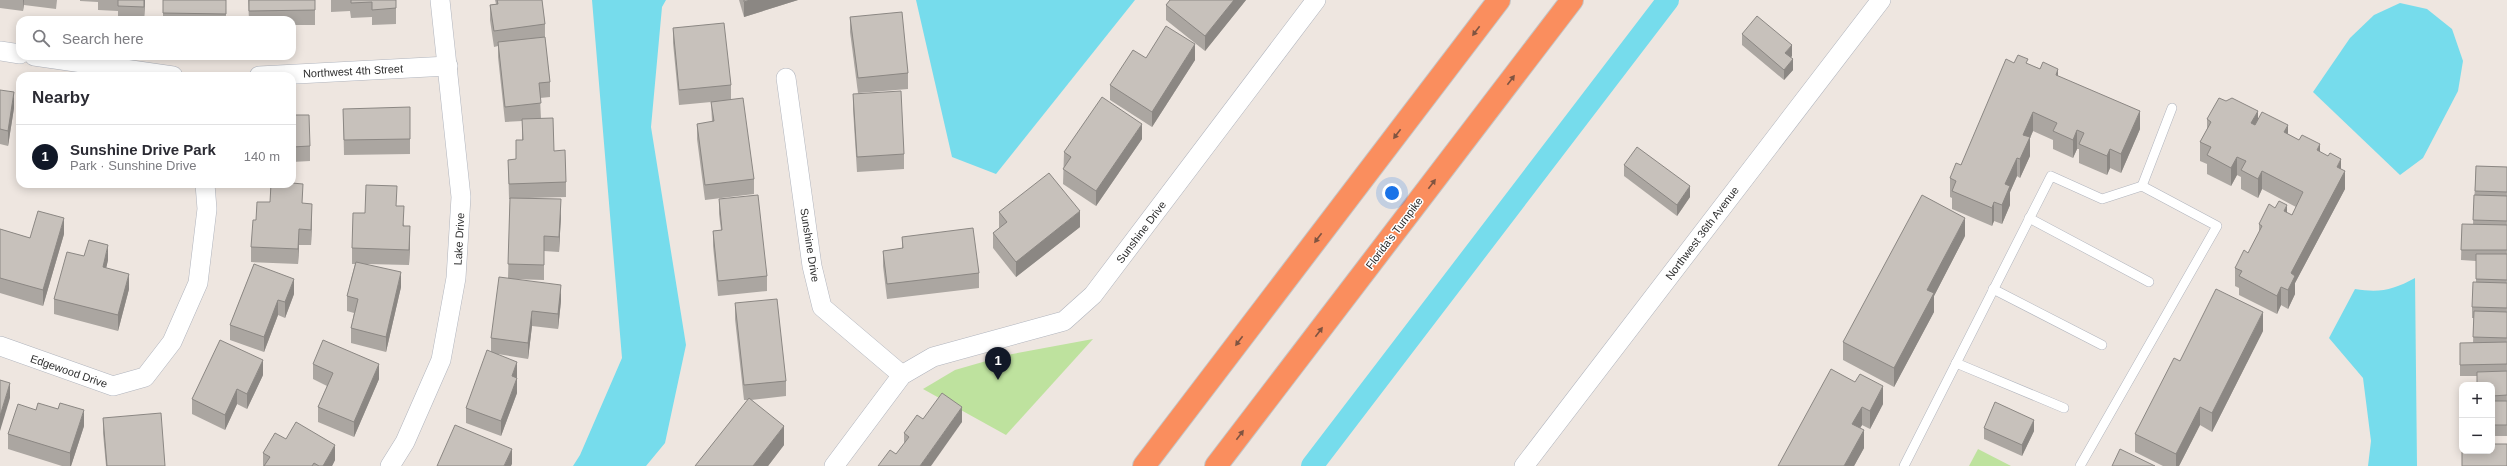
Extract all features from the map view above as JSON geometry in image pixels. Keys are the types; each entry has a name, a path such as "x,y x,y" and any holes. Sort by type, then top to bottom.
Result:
{"highway":[{"path":"1144,466 1500,0"},
{"name":"Florida's Turnpike","path":"1216,466 1572,0"}],"street":[{"name":"Lake Drive","path":"390,466 405,442 441,360 456,278 461,197 440,0"},
{"name":"Sunshine Drive","path":"834,466 902,375 933,358 1064,322 1093,295 1316,0"},
{"name":"Northwest 36th Avenue","path":"1524,466 1881,0"},
{"path":"0,51 16,53"},
{"path":"62,60 145,72"},
{"name":"Northwest 4th Street","path":"296,74 448,66"},
{"name":"Sunshine Drive","path":"786,78 812,266 822,307 902,375"},
{"name":"Edgewood Drive","path":"0,346 113,386 145,377 172,342 198,283 207,208 205,188"}],"lane":[{"path":"2142,186 2172,108"},
{"path":"1904,466 2051,176 2102,199 2142,186 2217,226 2080,466"},
{"path":"2029,218 2149,282"},
{"path":"1994,289 2102,345"},
{"path":"1956,363 2064,408"}],"green space":[{"path":"1093,339 1006,435 923,389 955,370 1007,355"},
{"path":"1978,449 2011,466 1969,466"}],"water":[{"path":"592,0 666,0 662,7 651,127 686,345 665,443 646,466 573,466 580,455 622,358"},
{"path":"916,0 1135,0 996,174 952,157"},
{"path":"2400,3 2427,9 2452,29 2463,61 2458,91 2423,158 2400,175 2313,92 2350,38 2374,15"},
{"path":"2415,278 2417,466 2368,466 2371,441 2363,378 2329,338 2355,289 2372,291 2386,290"}],"building":[{"path":"118,0 144,0 144,7 118,6"},
{"path":"163,0 226,0 226,14 163,13"},
{"path":"249,0 315,0 315,10 249,11"},
{"path":"351,0 396,0 396,8 372,10 372,2 351,3"},
{"path":"497,0 542,0 545,24 494,31 490,5 498,4"},
{"path":"1170,0 1234,0 1205,36 1166,5"},
{"path":"902,12 908,73 858,78 850,17"},
{"path":"1757,16 1792,45 1785,53 1793,59 1784,70 1742,34"},
{"path":"724,23 731,85 679,90 673,28"},
{"path":"1166,26 1195,44 1152,112 1110,85 1133,50 1146,58"},
{"path":"545,37 550,82 539,83 541,103 505,107 498,42"},
{"path":"2018,55 2028,59 2026,63 2040,69 2043,62 2058,69 2056,75 2140,111 2121,154 2110,149 2107,156 2079,144 2084,133 2077,130 2073,140 2053,131 2057,123 2033,112 2023,135 2030,137 2020,159 2017,158 2005,184 2010,186 2002,205 1994,202 1992,208 1952,191 1956,181 1950,178 1956,163 1961,165 2006,59 2014,63"},
{"path":"0,90 14,92 8,131 0,129"},
{"path":"901,91 904,154 857,157 853,94"},
{"path":"1102,97 1142,124 1096,191 1063,169 1071,157 1064,152"},
{"path":"743,98 754,179 705,185 697,124 714,121 711,102"},
{"path":"2219,98 2226,101 2232,98 2258,111 2251,123 2255,125 2262,112 2288,125 2284,132 2299,140 2302,135 2320,144 2317,150 2328,156 2330,153 2341,159 2337,167 2345,171 2291,273 2295,276 2288,290 2281,287 2277,296 2239,276 2242,271 2235,268 2244,250 2248,253 2262,226 2259,224 2269,204 2275,208 2279,201 2287,205 2284,211 2292,215 2303,192 2262,171 2258,179 2241,170 2246,161 2237,157 2231,168 2207,155 2211,147 2200,142 2211,122 2207,119"},
{"path":"410,107 410,139 344,140 343,109"},
{"path":"296,115 309,115 310,146 296,147"},
{"path":"553,118 554,151 565,150 566,182 509,184 508,160 516,159 516,140 523,140 522,119"},
{"path":"1637,147 1690,186 1677,205 1624,165"},
{"path":"2476,166 2507,167 2507,192 2475,191"},
{"path":"1049,173 1080,211 1016,262 993,233 1007,222 999,212"},
{"path":"296,183 303,184 302,203 312,204 311,230 299,229 298,249 251,247 253,220 256,220 257,202 270,202 271,188 296,188"},
{"path":"366,185 397,186 396,206 404,206 403,226 410,226 409,250 352,248 353,213 365,213"},
{"path":"758,195 767,276 718,281 713,231 722,230 719,199"},
{"path":"1922,195 1965,218 1927,290 1934,293 1894,368 1843,342"},
{"path":"2474,195 2507,196 2507,221 2473,220"},
{"path":"510,198 561,199 559,237 544,236 544,265 508,264"},
{"path":"38,211 64,218 43,290 0,278 0,229 30,238"},
{"path":"2462,224 2507,225 2507,250 2461,250"},
{"path":"973,228 979,273 887,284 883,251 903,248 902,237"},
{"path":"89,240 108,245 103,267 129,274 118,315 54,299 67,252 84,256"},
{"path":"2476,254 2507,254 2507,280 2476,279"},
{"path":"356,262 401,272 386,337 351,328 358,299 347,296"},
{"path":"254,264 294,279 285,302 278,300 264,337 230,325"},
{"path":"499,277 561,285 558,314 532,311 528,343 491,338"},
{"path":"2473,282 2507,283 2507,308 2472,307"},
{"path":"2216,289 2263,312 2212,413 2200,407 2176,454 2135,434 2174,358 2180,361"},
{"path":"777,299 786,381 744,385 735,303"},
{"path":"2474,311 2507,312 2507,338 2473,337"},
{"path":"220,340 263,360 247,394 237,389 225,415 192,399"},
{"path":"323,340 379,364 354,422 318,407 333,373 313,364"},
{"path":"2507,342 2507,364 2460,365 2460,343"},
{"path":"487,350 517,362 512,376 517,378 501,421 466,408"},
{"path":"1831,369 1855,382 1860,374 1883,386 1870,411 1862,407 1852,424 1864,430 1844,466 1778,466"},
{"path":"2507,371 2507,395 2495,396 2495,382 2477,382 2477,372"},
{"path":"0,380 10,383 0,416"},
{"path":"942,393 962,407 920,466 878,466 890,450 896,454 909,437 904,433 917,415 923,419"},
{"path":"749,398 784,426 753,466 695,466"},
{"path":"2495,401 2507,401 2507,425 2495,425"},
{"path":"1995,402 2034,420 2022,445 1984,428"},
{"path":"38,403 58,409 60,403 84,410 70,453 8,434 18,404 36,410"},
{"path":"161,413 165,466 107,466 103,418"},
{"path":"296,422 335,445 323,466 319,466 314,463 312,466 264,466 270,457 263,453 275,433 286,439"},
{"path":"455,425 512,449 504,466 437,466"},
{"path":"2495,444 2507,444 2507,466 2462,466 2462,454 2495,454"},
{"path":"2120,449 2155,466 2112,466"}],"waterway":[{"path":"1312,466 1668,0"}],"place":[{"name":"Sunshine Drive Park","path":"998,380"}]}
